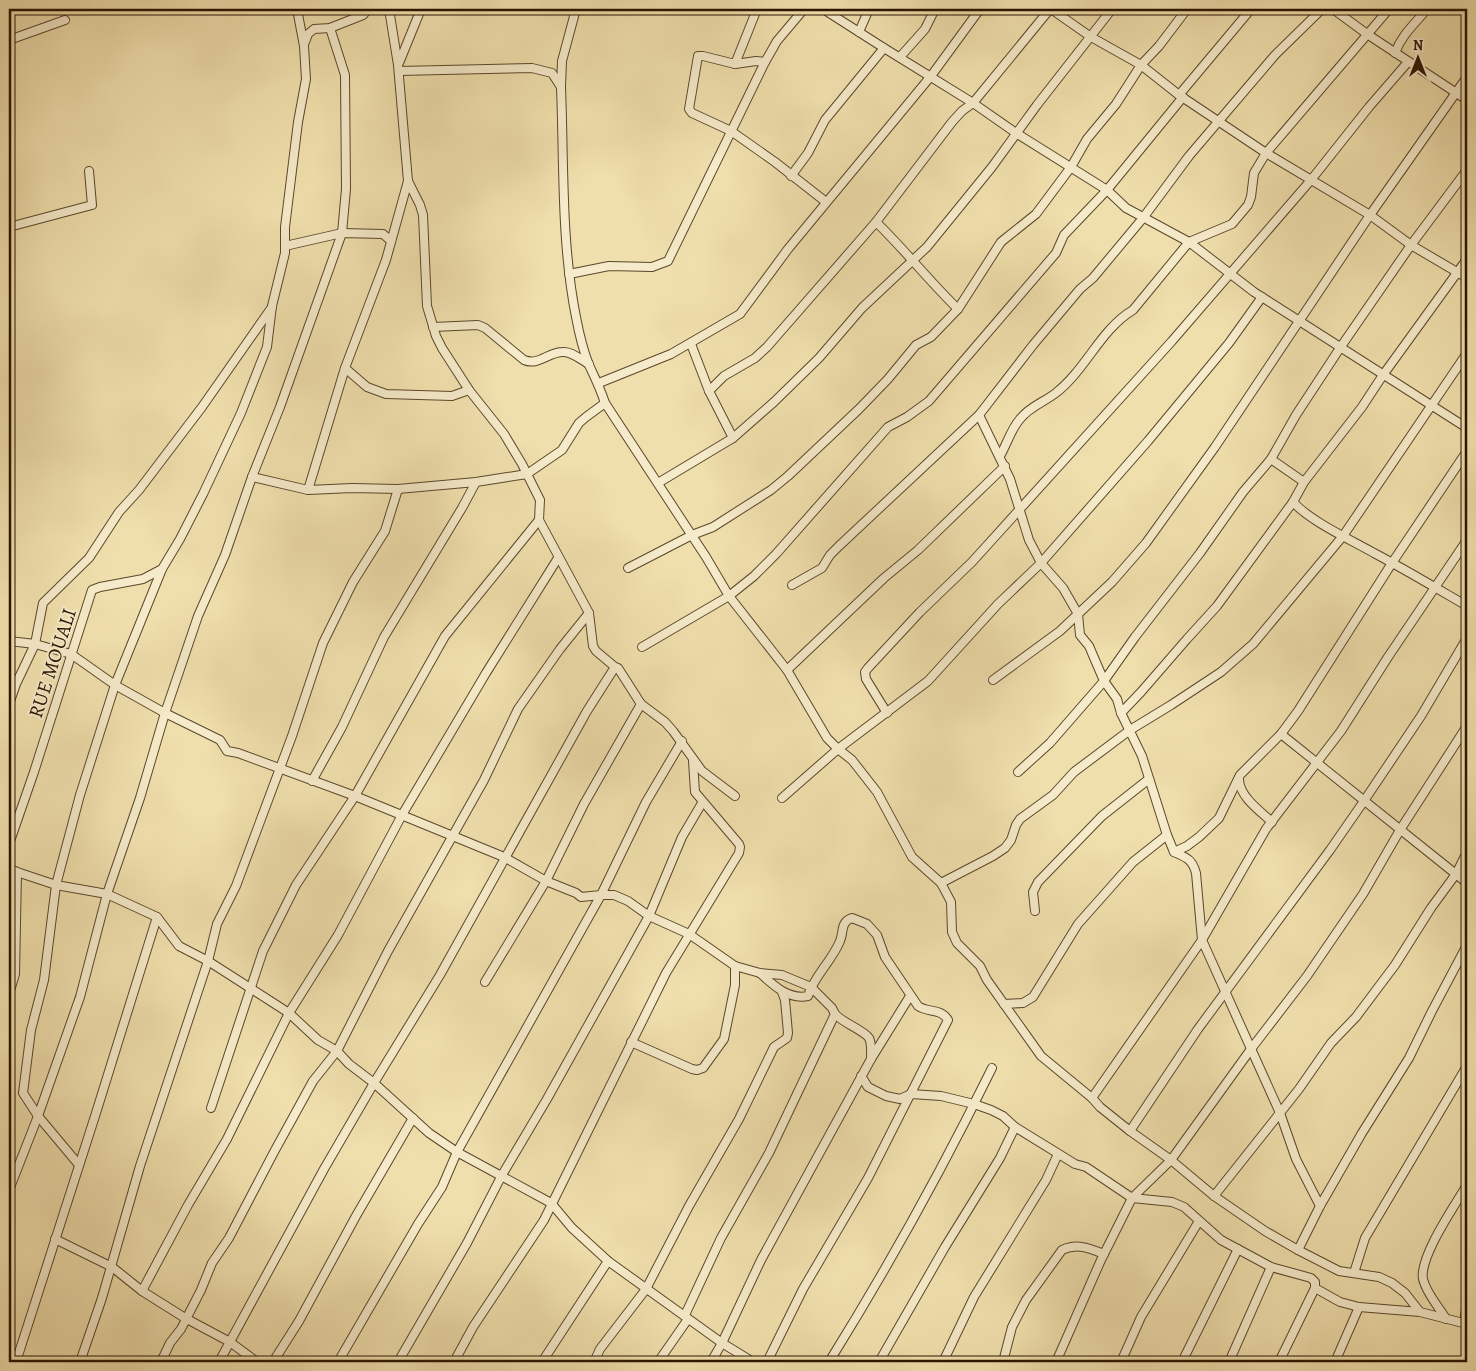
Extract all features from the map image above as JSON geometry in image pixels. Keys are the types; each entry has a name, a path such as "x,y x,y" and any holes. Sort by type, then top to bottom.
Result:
{"street":[{"path":"79,1165 38,1116 23,1093 31,1030 44,980 56,885 80,795 115,685 162,569 180,540 203,494 241,413 267,347 272,306 286,253 285,227 298,122 306,79 304,46 297,9"},
{"path":"304,46 308,34 314,29 330,28 363,15 368,9"},
{"path":"308,490 345,368 391,241 408,181 398,68 388,9"},
{"path":"398,68 421,9"},
{"path":"576,9 562,61 561,87 569,274 576,318 589,364 599,383 605,403 730,596 787,670 828,738 852,760 877,792 912,857 941,883 951,902 950,925 957,943 980,966 987,980 1041,1056 1130,1131 1172,1160 1214,1196 1265,1231 1339,1271 1379,1277 1392,1283 1406,1293 1420,1312"},
{"path":"735,64 757,9"},
{"path":"569,274 609,266 652,267 668,261 765,62 777,41 804,9"},
{"path":"823,9 931,76 1016,133 1107,190 1126,208 1189,242 1262,297 1467,428"},
{"path":"859,32 869,9"},
{"path":"900,57 925,29 935,9"},
{"path":"599,383 671,354 740,314 788,249 931,76 980,9"},
{"path":"709,391 724,376 755,358 767,347 876,222 952,122 973,103 1050,9 1091,37 1141,66 1181,96 1266,154 1370,215 1411,244 1467,278"},
{"path":"658,483 733,438 774,402 819,358 862,308 940,233 955,211 992,167 1112,9"},
{"path":"628,568 692,535 713,527 771,490 788,476 888,379 916,345 930,337 958,309 985,269 1000,242 1036,214 1071,167 1087,140 1116,104 1141,66 1187,9"},
{"path":"642,647 730,596 754,576 776,554 888,427 907,417 929,401 1056,253 1064,235 1107,190 1251,9"},
{"path":"792,585 822,568 830,555 839,546 979,415 1032,345 1080,288 1093,278 1143,218 1189,156 1275,55 1322,9"},
{"path":"1333,9 1408,62 1467,100"},
{"path":"1000,456 1019,420 1030,408 1058,392 1100,342 1133,310 1189,242 1232,224 1248,206 1254,173 1266,154 1388,9"},
{"path":"1395,53 1408,29 1427,9"},
{"path":"9,40 65,20"},
{"path":"9,1190 38,1116 80,997 107,894 198,616 225,555 342,233 346,189 345,76 330,28"},
{"path":"791,176 808,153 825,120 884,48"},
{"path":"765,62 756,61 735,64 698,56 688,105 689,109 692,113 731,131 775,162 826,202"},
{"path":"887,713 866,679 865,672 920,612 972,562 1172,340 1311,180 1369,107 1408,62"},
{"path":"398,68 532,68 552,73 561,87"},
{"path":"993,680 1060,630 1078,614 1112,582 1146,543 1225,432 1370,215 1467,77"},
{"path":"1018,772 1050,743 1104,681 1135,637 1200,553 1243,492 1271,459 1296,415 1340,348 1411,244 1467,170"},
{"path":"9,227 92,205 89,171"},
{"path":"408,181 423,215 426,295 433,327 442,348 469,390 506,438 527,474 540,500 539,520 589,613 593,646 596,651 618,668 641,704 665,722 682,741 693,761 702,771 735,796"},
{"path":"876,222 900,246 934,286 958,309"},
{"path":"285,246 342,233 383,234 391,241"},
{"path":"1121,713 1217,606 1293,502 1304,482 1362,407 1383,374 1467,259"},
{"path":"782,798 838,749 928,681 998,604 1041,563 1173,411 1229,343 1262,297"},
{"path":"9,704 16,684 35,644 42,603 89,558 119,512 139,490 202,406 272,306"},
{"path":"433,327 478,326 485,328 529,362 534,363 563,352 570,353 589,364"},
{"path":"691,344 709,391 733,438"},
{"path":"941,883 1005,848 1011,840 1020,819 1053,796 1074,772 1130,730 1222,672 1253,644 1343,536 1467,353"},
{"path":"345,368 367,387 386,394 452,396 469,390"},
{"path":"252,477 308,490 352,488 398,489 476,482 527,474 562,450 580,423 605,403"},
{"path":"979,415 1005,466 1029,540 1041,563 1062,588 1078,614 1080,635 1089,646 1104,681 1117,699 1121,713 1142,756 1174,852 1194,863 1202,940 1280,1113 1296,1159 1320,1206"},
{"path":"1174,852 1187,846 1199,837 1219,818 1240,775 1281,734 1298,711 1392,563 1467,451"},
{"path":"1271,459 1304,482"},
{"path":"787,670 884,578 918,550 1005,466"},
{"path":"312,781 342,727 384,637 476,482"},
{"path":"80,1362 112,1267 140,1166 208,961 217,924 236,886 280,769 323,643 354,582 385,531 398,489"},
{"path":"1293,502 1304,512 1343,536 1467,606"},
{"path":"210,1108 263,950 296,885 355,796 445,636 539,520"},
{"path":"1092,1098 1202,940 1272,822 1341,731 1388,657 1467,540"},
{"path":"142,1291 188,1205 227,1139 289,1013 338,935 402,815 486,673 558,558"},
{"name":"RUE MOUALI","path":"9,844 92,590 143,579 162,569"},
{"path":"161,1362 170,1343 181,1329 201,1290 212,1263 228,1238 313,1081 337,1051 388,951 484,780 518,709 560,649 589,613"},
{"path":"1130,1131 1198,1029 1364,801 1421,716 1467,638"},
{"path":"9,640 35,644 71,654 115,685 165,713 220,740 227,751 355,796 504,857 546,881 576,893 581,897 614,895 628,900 649,916 689,934 735,966 760,973 778,974 811,987 841,1020 870,1039 870,1059"},
{"path":"219,1362 324,1169 440,975 504,857 587,711 615,667"},
{"path":"485,982 546,881 584,804 641,704"},
{"path":"1056,1362 1104,1254 1132,1198 1172,1160 1251,1049 1307,976 1363,894 1400,830 1467,726"},
{"path":"1281,734 1467,883"},
{"path":"338,1362 442,1186 457,1152 601,895 646,802 682,741"},
{"path":"454,1362 473,1327 544,1220 666,973 740,850 739,844 695,792 693,761"},
{"path":"1035,911 1032,892 1038,882 1102,816 1149,779"},
{"path":"1239,780 1239,787 1244,795 1272,822"},
{"path":"398,1362 467,1243 502,1175 547,1100 649,916 682,837 702,802"},
{"path":"1004,1004 1023,1003 1032,997 1078,924 1133,862 1167,835"},
{"path":"1214,1196 1280,1113 1331,1043 1356,1017 1395,965 1431,908 1456,874 1467,852"},
{"path":"9,868 56,885 107,894 157,917 179,946 208,961 289,1013 318,1040 337,1051 349,1064 374,1083 430,1133 457,1152 551,1203 572,1228 608,1261 722,1343 753,1362"},
{"path":"9,994 15,974 17,872"},
{"path":"16,1362 157,917"},
{"path":"760,973 782,992 803,997 808,996 811,987 842,939 843,926 852,918 867,924 877,935 885,957 910,996 922,1009 941,1012 945,1014 948,1020 868,1178 803,1289 768,1362"},
{"path":"1298,1250 1320,1206 1362,1133 1409,1058 1467,944"},
{"path":"631,1042 692,1069 703,1068 724,1039 735,985 735,966"},
{"path":"594,1362 600,1349 646,1290 689,1206 739,1119 774,1047 787,1038 785,1000 782,992"},
{"path":"710,1362 722,1343 761,1260 870,1059 910,996"},
{"path":"658,1362 686,1317 721,1238 769,1153 835,1014"},
{"path":"1354,1273 1365,1238 1467,1066"},
{"path":"829,1362 866,1304 912,1222 992,1068"},
{"path":"861,1076 868,1087 886,1096 900,1099 911,1094 946,1097 974,1104 1003,1116 1014,1127 1075,1164 1086,1167 1132,1198 1172,1202 1184,1207 1221,1240 1271,1267 1311,1278 1315,1282 1315,1288 1279,1362"},
{"path":"273,1362 299,1321 356,1216 414,1118"},
{"path":"879,1362 945,1247 1000,1158 1014,1127"},
{"path":"943,1362 974,1297 1046,1180 1058,1154"},
{"path":"1446,1319 1425,1287 1423,1268 1436,1239 1467,1185"},
{"path":"1121,1362 1141,1317 1199,1220"},
{"path":"55,1239 112,1267 142,1291 230,1342 257,1362"},
{"path":"1003,1362 1012,1327 1026,1300 1062,1250 1069,1246 1082,1246 1104,1254"},
{"path":"1182,1362 1238,1249"},
{"path":"542,1362 608,1261"},
{"path":"1229,1362 1271,1267"},
{"path":"1315,1288 1340,1302 1359,1306 1420,1312 1465,1324 1467,1303"},
{"path":"1335,1362 1359,1306"}]}
